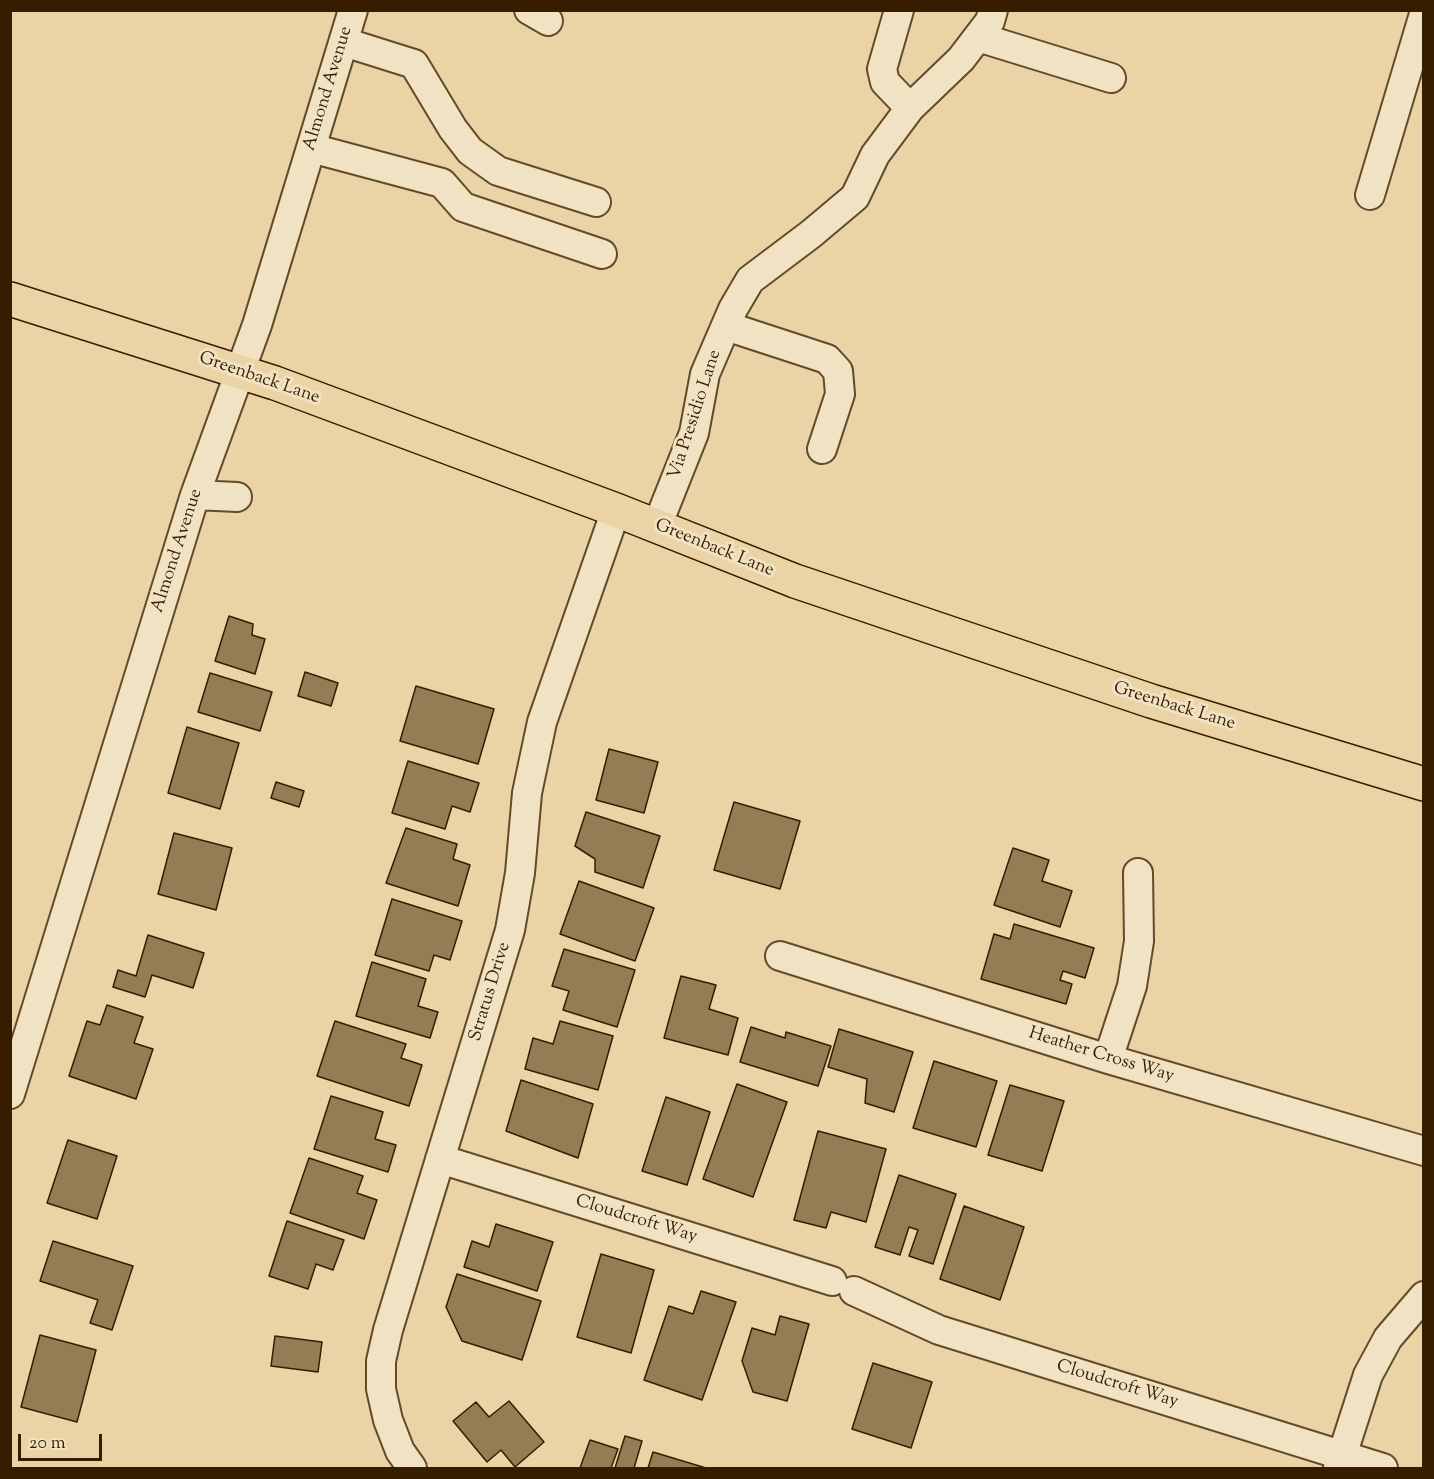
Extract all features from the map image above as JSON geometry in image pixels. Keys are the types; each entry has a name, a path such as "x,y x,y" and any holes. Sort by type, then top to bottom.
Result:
{"main road":[{"name":"Greenback Lane","path":"10,299 241,371 409,431 795,581 1151,701 1424,784"}],"street":[{"name":"Almond Avenue","path":"10,1094 195,495 257,325 353,10"},
{"path":"899,10 882,69 885,82 910,108"},
{"name":"Via Presidio Lane","path":"657,526 694,433 705,374 750,280 812,234 855,197 875,155 910,108 961,60 990,21 993,10"},
{"path":"1370,195 1424,14"},
{"path":"978,37 1112,78"},
{"path":"344,42 414,64 453,129 470,151 498,171 596,202"},
{"path":"311,148 442,183 464,207 602,254"},
{"path":"726,326 827,359 838,371 840,394 822,449"},
{"path":"195,495 237,497"},
{"name":"Stratus Drive","path":"412,1468 400,1451 388,1420 381,1389 381,1361 388,1330 510,930 520,873 527,793 542,722 616,510"},
{"path":"1108,1059 1134,974 1139,941 1138,873"},
{"name":"Heather Cross Way","path":"780,956 1265,1107 1290,1112 1424,1151"},
{"name":"Cloudcroft Way","path":"440,1159 843,1286 939,1329 1340,1462 1383,1468"},
{"path":"1340,1462 1368,1375 1388,1338 1424,1296"}],"building":[{"path":"229,616 253,624 252,635 265,639 255,674 215,661"},
{"path":"305,672 338,683 331,706 298,696"},
{"path":"210,673 272,692 260,731 198,712"},
{"path":"416,686 494,709 478,764 400,741"},
{"path":"187,727 239,743 220,809 168,793"},
{"path":"609,749 658,762 644,813 596,800"},
{"path":"408,761 479,783 470,812 452,806 445,829 392,813"},
{"path":"276,782 304,791 299,807 271,798"},
{"path":"734,802 800,821 780,889 714,870"},
{"path":"586,812 660,836 643,888 595,872 595,859 575,846"},
{"path":"406,828 457,844 453,859 470,865 458,906 386,883"},
{"path":"174,833 232,848 216,910 158,894"},
{"path":"1013,848 1049,860 1042,881 1072,891 1060,927 994,905"},
{"path":"579,881 654,908 635,961 560,934"},
{"path":"392,899 462,921 450,960 434,955 429,971 375,955"},
{"path":"1014,924 1094,948 1085,978 1063,971 1060,980 1072,984 1066,1004 981,979 994,934 1010,939"},
{"path":"148,935 204,953 193,988 152,975 145,997 113,987 118,970 136,976"},
{"path":"564,949 635,970 617,1027 563,1010 569,991 552,986"},
{"path":"372,962 426,979 418,1006 438,1012 430,1038 356,1016"},
{"path":"681,976 716,985 709,1009 738,1018 728,1055 664,1038"},
{"path":"107,1005 143,1017 134,1043 153,1049 136,1099 69,1076 87,1021 100,1025"},
{"path":"335,1021 406,1044 401,1058 422,1065 409,1106 317,1076"},
{"path":"560,1021 613,1036 598,1090 525,1069 533,1038 553,1044"},
{"path":"751,1027 785,1038 786,1032 831,1046 818,1086 740,1062"},
{"path":"839,1029 913,1052 894,1112 865,1103 867,1079 828,1067"},
{"path":"934,1061 997,1081 976,1147 913,1128"},
{"path":"521,1080 593,1104 578,1158 506,1131"},
{"path":"737,1084 787,1102 753,1197 703,1179"},
{"path":"1010,1085 1064,1101 1042,1171 988,1155"},
{"path":"331,1096 383,1112 375,1139 396,1145 388,1172 314,1149"},
{"path":"666,1097 710,1112 687,1185 642,1171"},
{"path":"818,1131 886,1149 866,1222 831,1212 826,1228 794,1220"},
{"path":"68,1140 117,1156 97,1219 47,1203"},
{"path":"309,1158 363,1176 357,1193 377,1200 364,1239 290,1213"},
{"path":"899,1175 956,1194 933,1264 909,1256 918,1230 909,1227 900,1255 875,1247"},
{"path":"964,1206 1024,1227 1000,1300 940,1279"},
{"path":"287,1221 344,1240 333,1270 316,1264 308,1289 269,1276"},
{"path":"496,1224 553,1242 537,1291 464,1267 472,1241 489,1247"},
{"path":"53,1241 133,1266 112,1330 90,1323 98,1300 40,1281"},
{"path":"601,1254 654,1270 631,1353 577,1337"},
{"path":"457,1274 541,1301 522,1360 462,1341 446,1307"},
{"path":"701,1291 736,1302 702,1400 644,1380 669,1306 693,1314"},
{"path":"780,1316 809,1324 787,1401 753,1392 742,1361 752,1328 775,1335"},
{"path":"40,1335 96,1350 77,1422 21,1407"},
{"path":"275,1336 322,1342 318,1372 271,1366"},
{"path":"873,1363 932,1382 911,1448 852,1429"},
{"path":"509,1401 544,1442 515,1467 501,1450 487,1462 453,1421 476,1402 489,1417"},
{"path":"625,1436 642,1441 634,1468 615,1468"},
{"path":"590,1440 618,1449 611,1468 580,1468"},
{"path":"653,1452 706,1468 648,1468"}]}
